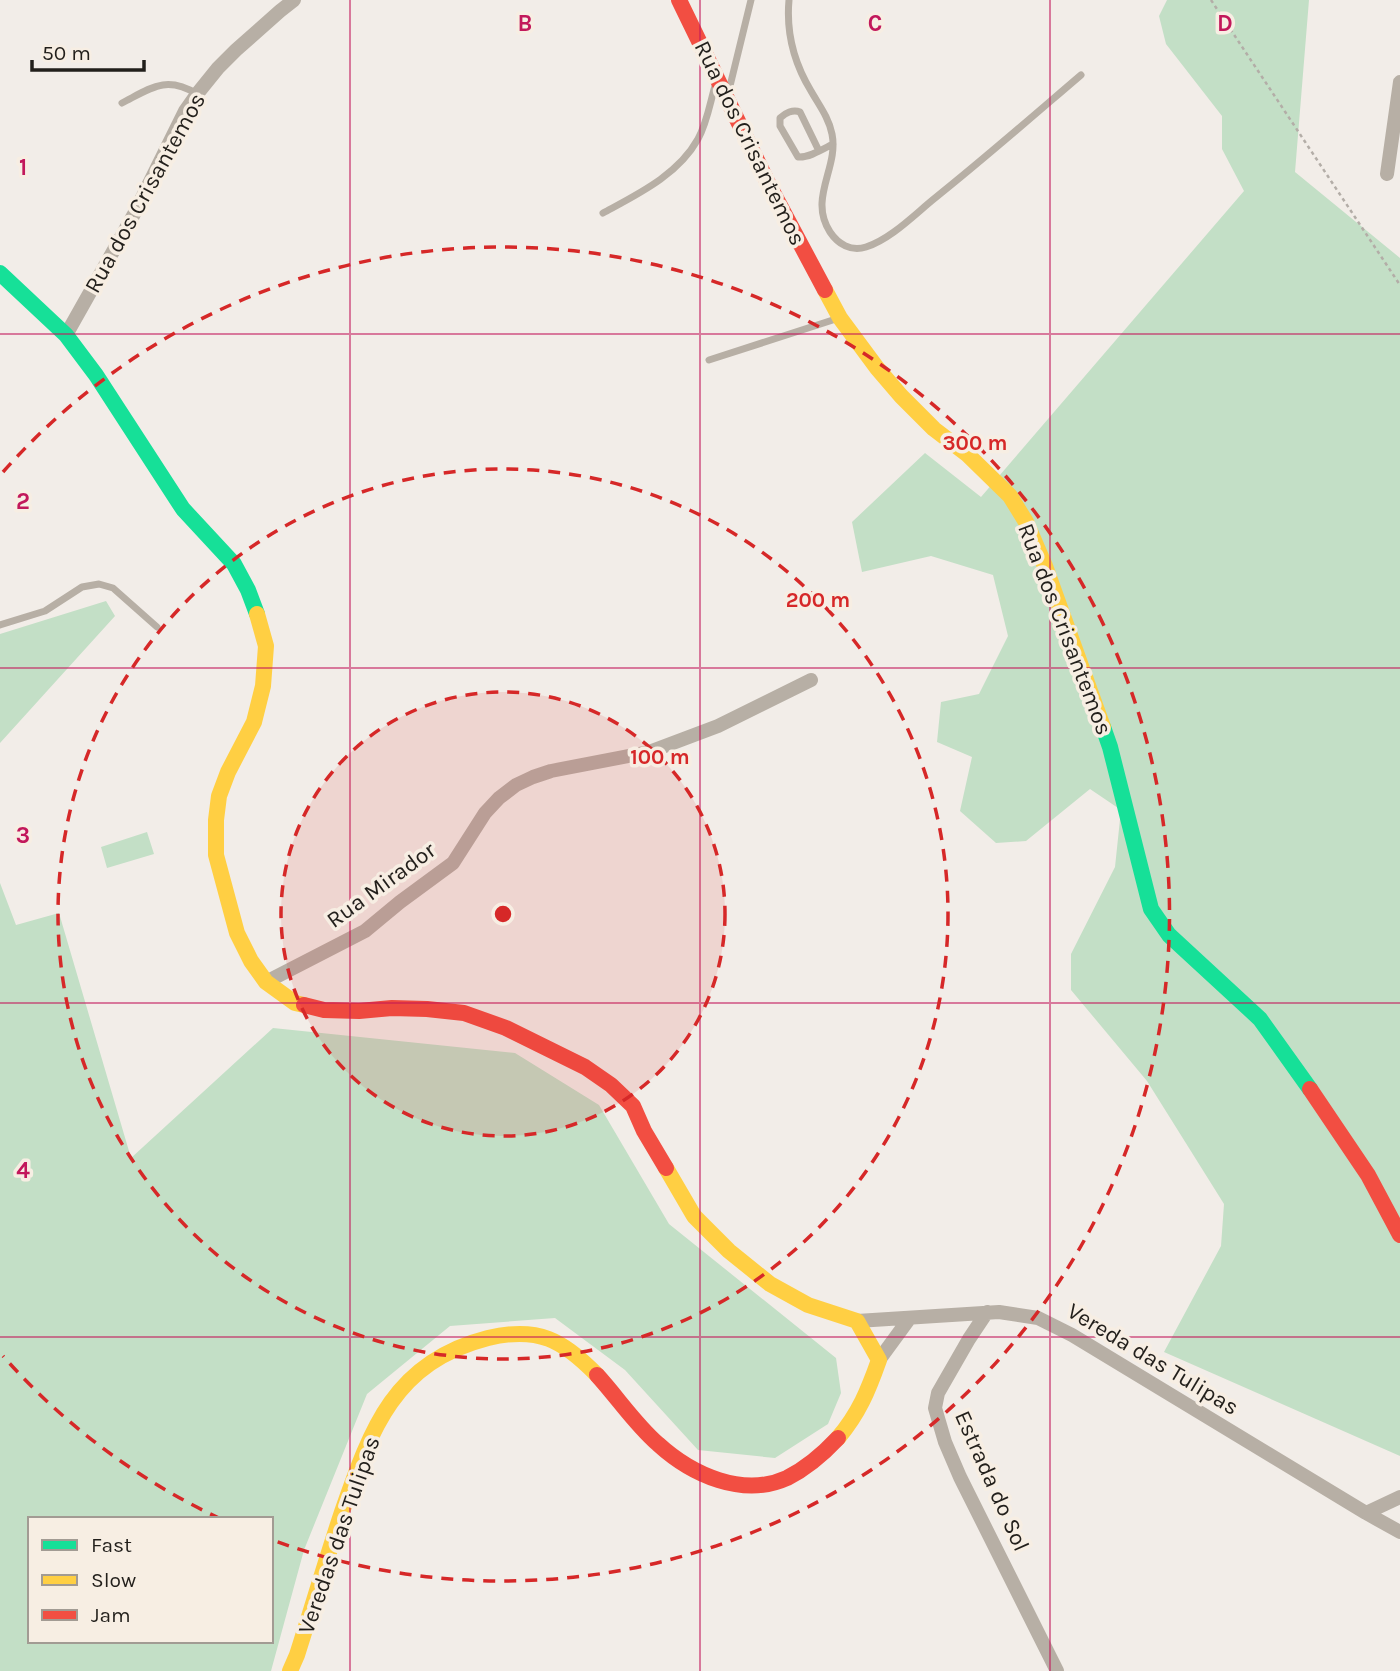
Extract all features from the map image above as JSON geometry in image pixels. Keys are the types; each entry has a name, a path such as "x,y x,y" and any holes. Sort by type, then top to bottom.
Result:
{"main road":[{"name":"Rua dos Crisantemos","path":"679,0 769,185 840,318 901,396 1010,496 1026,522 1045,566 1110,747 1151,909 1169,935 1260,1019 1368,1175 1400,1234"},
{"path":"0,274 66,335 96,375 183,509 234,565 258,615 266,646 263,685 254,722 228,772 219,796 216,855 237,933 251,961 266,982 295,1003 324,1010 392,1008 464,1013 506,1028 584,1067 611,1085 633,1105 644,1130 694,1216 729,1251 770,1284 789,1295 808,1305 857,1321 879,1360"},
{"name":"Veredas das Tulipas","path":"290,1671 357,1470 371,1437 387,1407 407,1384 434,1360 468,1344 500,1336 532,1334 560,1343 584,1362 657,1444 687,1467 718,1480 746,1486 773,1483 814,1462 855,1417 879,1360"}],"street":[{"name":"Rua dos Crisantemos","path":"66,335 133,216 185,111 218,68 294,0"},
{"path":"1387,174 1400,82"},
{"name":"Rua Mirador","path":"266,982 365,931 453,863 485,813 516,785 551,771 659,748 729,721 811,680"},
{"name":"Vereda das Tulipas","path":"857,1321 987,1312 1038,1318 1072,1335 1400,1532"},
{"name":"Estrada do Sol","path":"987,1312 938,1393 935,1408 945,1442 960,1477 1057,1671"},
{"path":"879,1360 909,1319"},
{"path":"1366,1513 1400,1497"}],"lane":[{"path":"727,97 751,0"},
{"path":"789,0 791,45 799,68 828,122 833,144 821,200 822,214 829,230 845,247 864,248 895,230 992,152 1081,75"},
{"path":"603,214 667,175 698,141 718,78"},
{"path":"122,103 169,83 184,86 197,94"},
{"path":"819,151 800,112 791,111 780,118 780,126 798,157 801,158 819,151 833,144"},
{"path":"709,360 840,318"},
{"path":"0,625 46,611 82,587 99,584 113,588 157,627"}],"path":[{"path":"1211,0 1400,285"}],"green space":[{"path":"1167,0 1309,0 1295,172 1400,258 1400,1456 1164,1352 1221,1246 1224,1204 1147,1081 1071,990 1071,954 1115,867 1121,810 1090,789 1026,841 996,843 960,811 972,757 937,742 941,702 979,694 1008,636 993,575 931,556 862,572 852,522 925,453 981,497 1244,191 1222,149 1222,116 1166,44 1159,16"},
{"path":"106,601 115,616 0,743 0,634"},
{"path":"147,832 154,854 107,868 101,847"},
{"path":"0,883 16,925 59,913 131,1158 273,1028 515,1053 599,1105 669,1224 836,1358 841,1393 828,1424 775,1458 698,1450 625,1370 555,1318 450,1326 367,1394 304,1550 271,1671 0,1671"}],"traffic: fast":[{"path":"0,273 66,335 96,375 183,509 234,564 257,614"},
{"path":"1103,727 1151,909 1169,935 1260,1019 1310,1089"}],"traffic: slow":[{"path":"825,290 840,318 901,396 1010,496 1026,522 1045,566 1103,727"},
{"path":"257,614 266,646 263,686 254,722 228,772 219,796 216,855 237,933 251,961 266,982 295,1003 304,1005"},
{"path":"666,1168 694,1216 729,1251 770,1284 808,1305 857,1321 879,1360 862,1401 838,1438"},
{"path":"290,1671 364,1453 376,1427 408,1382 430,1364 456,1349 488,1338 521,1334 535,1335 561,1345 597,1375"}],"traffic: jam":[{"path":"679,0 769,185 825,290"},
{"path":"304,1005 324,1010 392,1008 464,1013 506,1028 585,1067 611,1085 633,1106 666,1168"},
{"path":"1310,1089 1368,1175 1400,1235"},
{"path":"597,1375 658,1444 686,1465 719,1480 736,1484 770,1484 801,1470 838,1438"}]}
